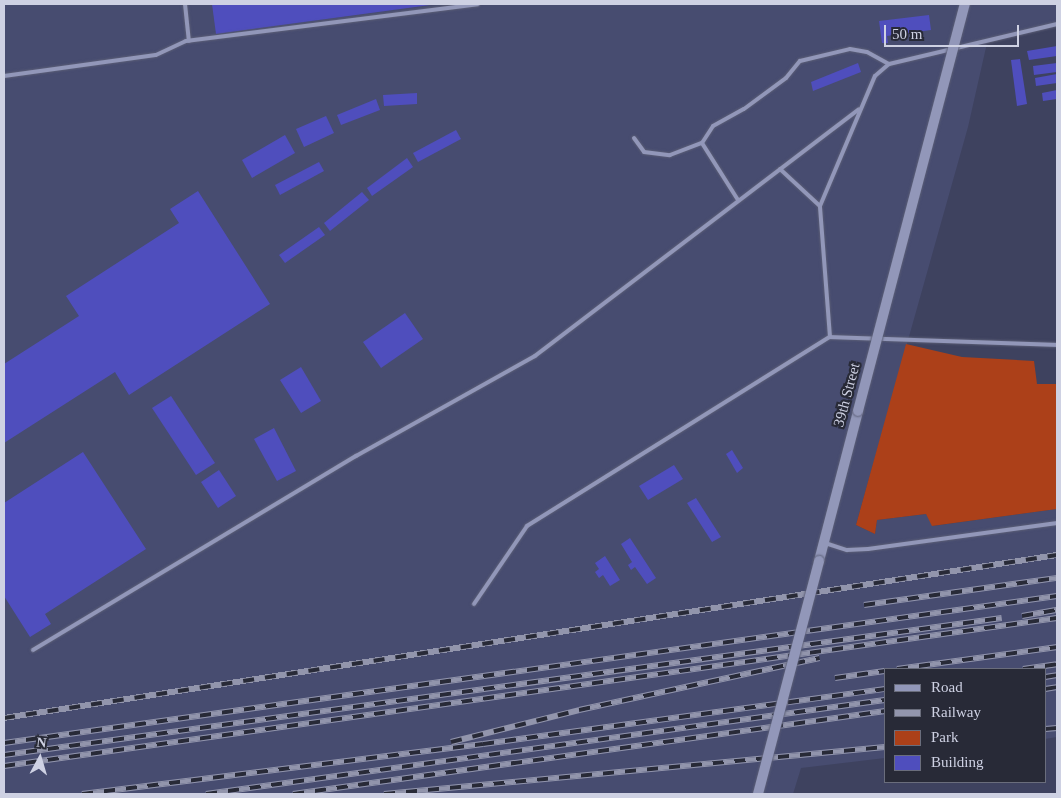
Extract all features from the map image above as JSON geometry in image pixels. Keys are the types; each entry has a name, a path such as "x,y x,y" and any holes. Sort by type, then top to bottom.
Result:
{"main road":[{"name":"39th Street","path":"758,794 965,4"}],"lane":[{"path":"185,4 188,41"},
{"path":"4,76 156,56 188,41 478,4"},
{"path":"830,337 820,206 859,108 875,76 889,64 1057,24"},
{"path":"634,138 644,152 670,155 702,143 713,126 744,109 786,78 800,61 850,49 868,52 889,64"},
{"path":"33,650 356,456 535,356 859,108"},
{"path":"702,143 738,200"},
{"path":"780,169 820,206"},
{"path":"474,604 527,526 830,337 1057,345"},
{"path":"824,543 847,550 1057,523"}],"shaded area":[{"path":"4,4 1057,4 1057,24 987,43 968,127 856,525 875,534 877,520 926,514 933,526 1057,509 1057,737 1046,739 1046,668 884,668 884,758 801,768 793,794 4,794"}],"green space":[{"path":"906,344 962,357 1034,361 1037,384 1057,384 1057,509 932,526 926,514 877,520 875,534 856,525"}],"building":[{"path":"212,4 430,4 430,5 216,34"},
{"path":"929,15 931,30 887,36 888,43 882,43 879,21"},
{"path":"1057,46 1057,56 1029,60 1027,51"},
{"path":"1020,59 1027,104 1017,106 1011,60"},
{"path":"858,63 861,72 813,91 811,82"},
{"path":"1057,63 1057,72 1034,75 1033,66"},
{"path":"1057,74 1057,83 1036,86 1035,78"},
{"path":"1057,90 1057,99 1043,101 1042,93"},
{"path":"417,93 417,104 384,106 383,95"},
{"path":"376,99 380,110 341,125 337,115"},
{"path":"326,116 334,133 304,147 296,129"},
{"path":"456,130 461,139 418,162 413,153"},
{"path":"285,135 295,153 252,178 242,160"},
{"path":"407,158 413,167 372,196 367,188"},
{"path":"319,162 324,171 280,195 275,185"},
{"path":"198,191 270,304 129,395 115,372 4,443 4,364 79,316 66,296 179,223 170,209"},
{"path":"362,192 369,200 330,231 324,223"},
{"path":"319,227 325,235 285,263 279,255"},
{"path":"405,313 423,339 381,368 363,342"},
{"path":"301,367 321,401 301,413 280,380"},
{"path":"171,396 215,463 196,475 152,408"},
{"path":"274,428 296,471 277,481 254,439"},
{"path":"732,450 743,468 737,473 726,454"},
{"path":"83,452 146,549 45,614 51,624 30,637 4,596 4,503"},
{"path":"674,465 683,479 648,500 639,486"},
{"path":"219,470 236,496 218,508 201,482"},
{"path":"696,498 721,537 712,542 687,503"},
{"path":"630,538 656,578 647,584 635,567 631,570 628,565 632,562 621,544"},
{"path":"605,556 620,580 610,586 603,575 599,578 595,572 599,569 595,563"}],"railway":[{"path":"4,718 1057,555"},
{"path":"864,605 1057,578"},
{"path":"4,743 1057,596"},
{"path":"1022,616 1057,610"},
{"path":"4,755 1002,618"},
{"path":"4,766 1057,618"},
{"path":"904,668 1057,647"},
{"path":"451,742 579,710 819,658"},
{"path":"1030,668 1057,664"},
{"path":"835,678 884,671"},
{"path":"1046,677 1057,675"},
{"path":"1046,689 1057,687"},
{"path":"82,794 483,744 884,689"},
{"path":"206,794 884,700"},
{"path":"293,794 884,711"},
{"path":"1046,729 1057,728"},
{"path":"384,794 884,747"}]}
